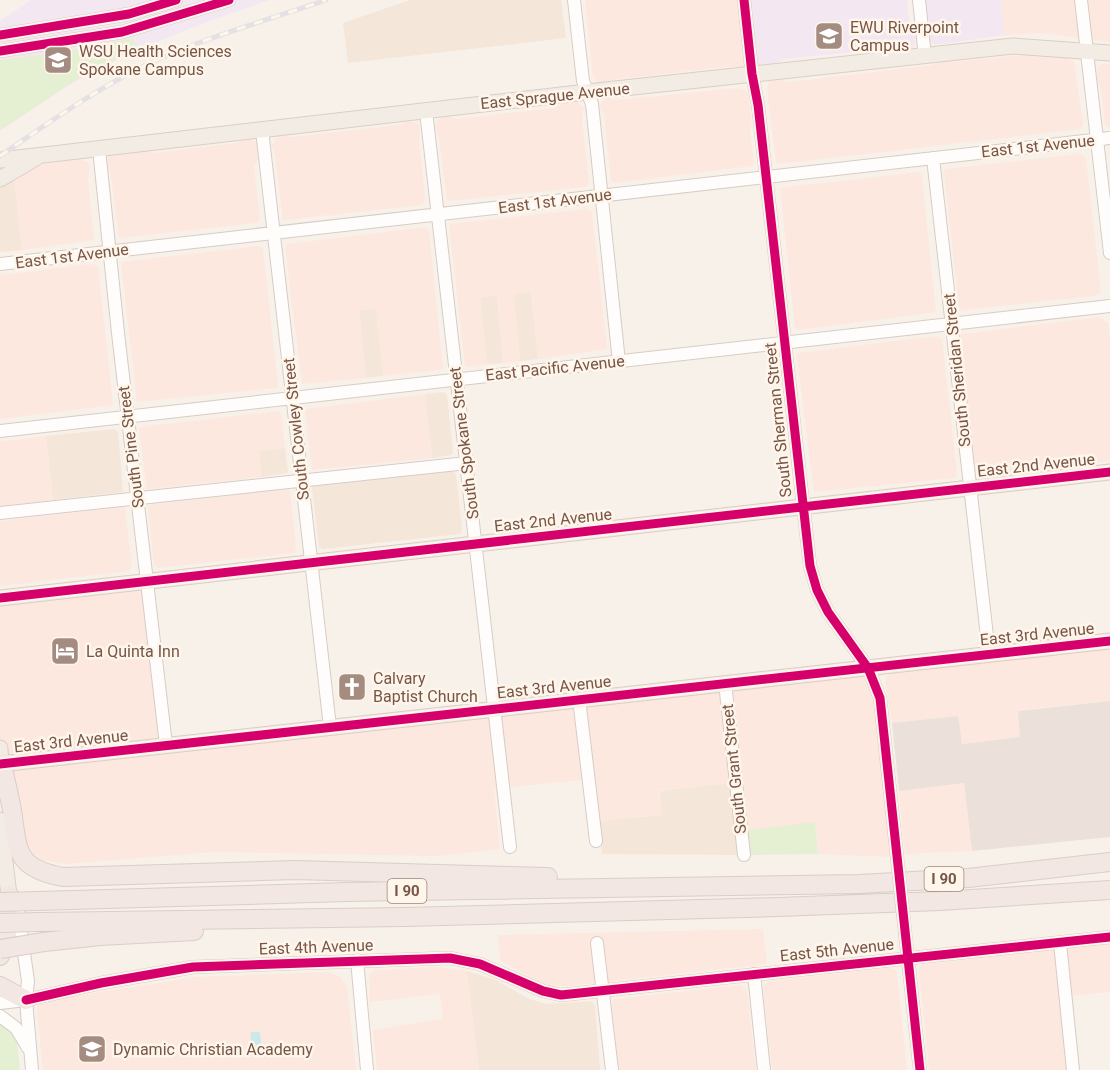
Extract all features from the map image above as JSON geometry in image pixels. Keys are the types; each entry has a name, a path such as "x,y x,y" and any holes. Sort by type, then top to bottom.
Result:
{"highway":[{"path":"1,758 19,852 40,871 63,877 295,870 777,885"},
{"name":"I 90","path":"4,898 38,901 358,892 859,884 968,878 1110,862"},
{"name":"I 90","path":"0,923 405,916 917,902 1045,896 1110,890"},
{"path":"0,956 6,941 4,898"},
{"path":"0,949 100,936 221,930 405,916"},
{"path":"0,986 26,1000"}],"main road":[{"name":"East Sprague Avenue","path":"0,160 588,92 1013,46 1110,53"},
{"path":"0,179 42,155"},
{"name":"East 2nd Avenue","path":"0,598 1110,472"},
{"name":"East 3rd Avenue","path":"1,758 166,745 1110,641"},
{"path":"0,796 1,758"},
{"path":"0,820 4,898"}],"street":[{"path":"0,35 89,21 148,4 176,0"},
{"path":"0,51 92,38 154,24 229,0"},
{"path":"574,0 583,81 592,104 619,362"},
{"name":"South Sherman Street","path":"744,0 810,567 817,590 828,612 868,668 880,698 920,1070"},
{"path":"919,0 925,57"},
{"path":"1081,0 1110,253"},
{"path":"148,4 154,24"},
{"name":"South Spokane Street","path":"426,111 510,847"},
{"name":"South Cowley Street","path":"262,130 330,727"},
{"name":"East 1st Avenue","path":"0,264 1110,138"},
{"name":"South Pine Street","path":"99,149 166,745"},
{"name":"South Sheridan Street","path":"933,158 989,654"},
{"name":"East Pacific Avenue","path":"0,430 1110,306"},
{"path":"0,513 467,463"},
{"name":"South Grant Street","path":"725,683 744,855"},
{"path":"579,699 596,841"},
{"path":"4,898 18,911 28,981 26,1000 32,1070"},
{"name":"East 5th Avenue","path":"603,991 1110,937"},
{"path":"597,943 612,1070"},
{"path":"1060,943 1073,1070"},
{"name":"East 4th Avenue","path":"0,1003 193,968 450,958 480,964 543,992 561,995 603,991"},
{"path":"357,960 367,1070"},
{"path":"754,974 764,1070"},
{"path":"0,1016 16,1028 31,1053"}],"shaded area":[{"name":"WSU Health Sciences Spokane Campus","path":"31,0 269,0 188,29 103,66 63,89 0,131 0,21"},
{"path":"410,0 561,0 566,38 348,63 343,23"},
{"path":"585,0 740,0 745,67 725,67 616,79 600,83 593,77"},
{"name":"EWU Riverpoint Campus","path":"740,0 907,0 909,20 916,39 914,47 904,49 892,48 785,59 775,64 745,67"},
{"name":"EWU Riverpoint Campus","path":"925,0 1001,0 1005,35 936,45 929,37"},
{"path":"1001,0 1110,0 1110,42 1042,33 1005,35"},
{"path":"1032,54 1064,56 1074,62 1083,124 1081,129 779,164 776,162 767,90 769,82 776,79 789,82 932,65 946,60 955,62"},
{"path":"1102,64 1110,64 1110,128 1105,124 1101,89 1096,78 1098,68"},
{"path":"738,88 746,90 748,95 752,123 750,131 754,162 752,166 615,183 611,181 604,115 599,107 602,101 608,98 617,100"},
{"path":"577,102 584,108 582,119 589,182 586,187 447,201 439,138 434,126 439,119 446,116 456,119 554,108 564,103"},
{"path":"409,121 420,126 419,139 425,200 422,205 283,220 272,145 278,136 293,137 399,125"},
{"path":"247,139 256,141 259,145 259,156 254,166 260,219 257,223 119,238 111,176 106,163 110,156 237,143"},
{"path":"1080,154 1086,158 1101,293 1093,296 961,310 945,169"},
{"path":"79,159 88,162 90,167 88,179 94,240 22,250 14,174 22,168"},
{"path":"919,172 922,176 936,312 799,330 795,328 780,188"},
{"path":"14,174 22,250 0,252 0,183"},
{"path":"587,209 592,212 607,349 538,359 531,292 514,294 520,361 503,363 497,296 480,297 487,364 468,367 465,365 449,226"},
{"path":"426,227 429,231 443,368 383,376 376,309 359,310 366,378 302,384 285,247 287,244"},
{"path":"259,246 263,249 278,386 137,402 121,262"},
{"path":"94,264 98,267 113,405 0,419 0,275"},
{"path":"531,292 538,359 520,361 513,294"},
{"path":"497,295 503,363 487,364 480,297"},
{"path":"376,308 383,376 366,378 359,310"},
{"path":"1099,317 1108,323 1110,339 1110,461 980,476 977,474 960,337 962,334"},
{"path":"936,336 942,339 957,473 955,478 814,492 797,357 799,353"},
{"path":"443,392 447,395 453,452 451,455 432,458 425,394"},
{"path":"425,394 432,458 312,470 305,409"},
{"path":"278,411 281,414 285,448 259,451 261,477 147,489 139,429 141,427"},
{"path":"114,429 118,432 123,492 53,500 46,436"},
{"path":"46,436 53,500 0,506 0,440"},
{"path":"285,448 288,473 261,477 259,451"},
{"path":"453,471 456,474 462,529 460,534 323,549 319,547 312,488 314,486"},
{"path":"288,489 296,548 294,553 158,568 154,565 148,507 150,505"},
{"path":"123,507 132,567 129,571 0,586 0,521"},
{"path":"148,581 166,745 868,668 880,698 897,857 818,854 815,823 741,831 736,783 660,790 662,815 599,821 592,779 494,789 500,849 438,856 214,852 65,864 42,860 26,849 20,828 12,763 0,795 0,598"},
{"path":"1110,649 1110,701 1019,710 1021,737 961,744 958,716 892,723 885,682 893,673"},
{"path":"1110,701 1110,837 972,851 964,783 899,791 892,723 958,716 962,744 1020,737 1018,711"},
{"path":"736,782 744,855 602,854 599,821 662,815 659,791"},
{"path":"964,783 972,851 905,854 899,791"},
{"path":"763,929 767,964 568,986 553,986 539,982 500,960 498,935"},
{"path":"1110,943 1110,992 1070,996 1078,1070 929,1070 919,967"},
{"path":"437,967 467,971 479,1070 377,1070 373,1030 443,1019 440,994 370,1002 369,974 375,970"},
{"path":"890,968 896,970 897,974 907,1070 772,1070 763,988 765,984 769,981"},
{"path":"467,971 494,979 529,999 547,1004 592,1001 595,1006 600,1070 479,1070"},
{"path":"329,972 340,977 347,987 356,1070 43,1070 37,1006 43,1001 196,977"},
{"path":"741,985 747,991 756,1070 618,1070 612,1004 614,999"}],"green space":[{"path":"134,38 137,49 79,78 0,130 0,60 62,52"},
{"path":"815,822 818,854 744,855 741,831"},
{"path":"0,1020 11,1032 16,1042 20,1070 0,1070"}],"water":[{"path":"251,1032 260,1032 262,1055 250,1055"}],"railway":[{"path":"0,156 88,97 144,66 211,38 326,0"}],"cycle path":[{"path":"0,35 129,14 176,0"},
{"path":"0,51 122,32 229,0"},
{"path":"744,0 810,566 817,590 828,612 868,668 880,698 920,1070"},
{"path":"0,598 1110,472"},
{"path":"0,764 1110,641"},
{"path":"26,1000 101,983 193,967 450,958 480,964 543,991 561,995 1110,937"}],"place":[{"name":"EWU Riverpoint Campus","path":"829,36"},
{"name":"WSU Health Sciences Spokane Campus","path":"58,60"},
{"name":"La Quinta Inn","path":"65,651"},
{"name":"Calvary Baptist Church","path":"352,687"},
{"name":"Dynamic Christian Academy","path":"92,1049"}]}
